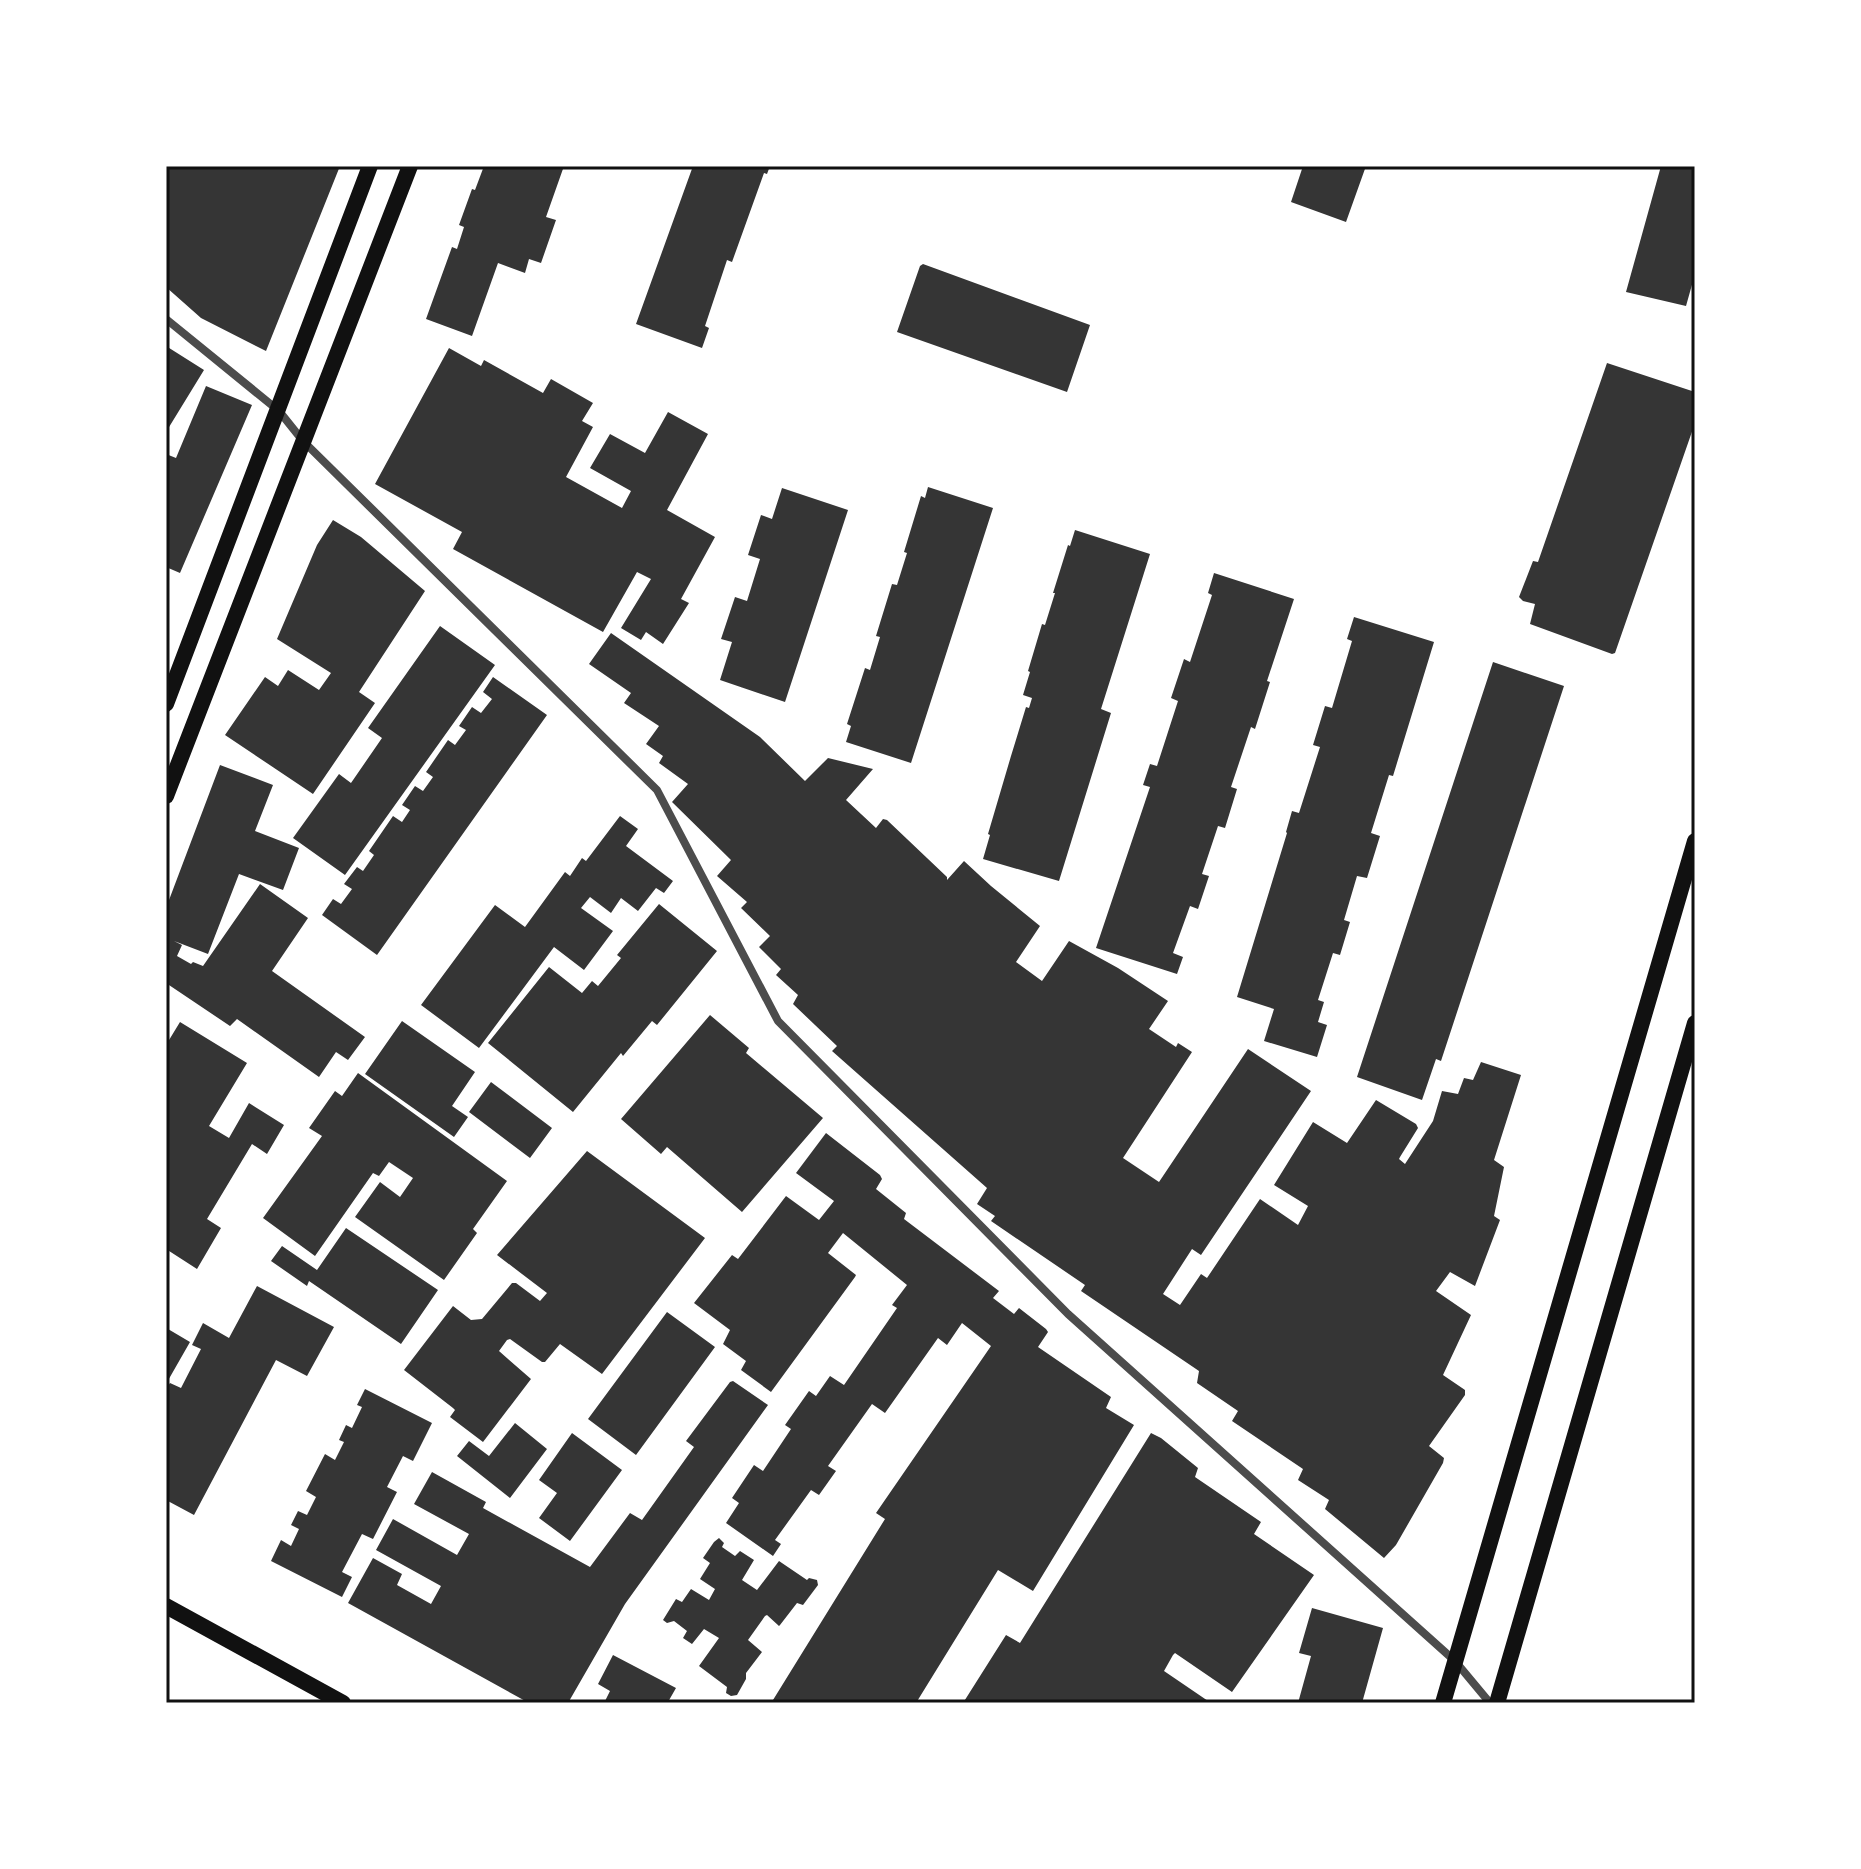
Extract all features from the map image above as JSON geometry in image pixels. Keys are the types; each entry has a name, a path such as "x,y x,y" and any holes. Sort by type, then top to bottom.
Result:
{"main road":[{"path":"166,704 370,166"},
{"path":"166,796 410,166"},
{"path":"1443,1703 1695,841"},
{"path":"1497,1703 1695,1023"},
{"path":"166,1606 343,1703"}],"street":[{"path":"166,319 279,411 303,441 657,790 778,1021 1068,1314 1455,1661 1490,1703"}],"building":[{"path":"166,166 340,166 266,351 201,318 166,287"},
{"path":"484,166 564,166 546,217 556,220 541,263 529,259 525,273 498,263 472,336 426,319 452,247 457,249 464,227 459,225"},
{"path":"693,166 770,166 767,174 764,173 732,262 727,260 705,326 709,328 702,348 636,324"},
{"path":"1303,166 1366,166 1346,222 1291,202"},
{"path":"1661,166 1695,166 1695,274 1686,306 1626,292"},
{"path":"923,264 1090,325 1067,392 897,332"},
{"path":"166,346 204,370 166,432"},
{"path":"449,348 481,366 484,360 543,393 551,379 593,403 582,421 593,427 566,477 622,508 631,491 590,468 610,434 645,453 668,412 708,434 667,510 715,537 681,599 689,603 663,644 646,632 641,640 621,628 651,579 637,572 603,632 453,549 462,532 375,484"},
{"path":"1607,363 1695,392 1695,423 1615,653 1612,654 1530,624 1535,604 1519,597 1533,561 1538,562"},
{"path":"206,386 252,405 180,573 166,567 166,454 176,458"},
{"path":"928,487 993,508 911,763 846,742 851,726 847,724 865,668 870,670 880,637 876,636 892,584 897,585 921,496 925,498"},
{"path":"782,488 848,510 785,702 720,680 732,642 721,639 735,597 747,601 760,559 748,555 761,515 772,519"},
{"path":"333,520 361,537 425,591 359,692 375,703 313,794 225,735 265,677 278,686 288,670 319,690 331,673 277,639 317,545"},
{"path":"1075,530 1150,554 1101,709 1111,713 1059,881 983,859 1011,756 1026,707 1029,708 1032,698 1023,695 1028,671"},
{"path":"1214,573 1294,599 1255,729 1251,727 1231,787 1237,789 1225,828 1218,826 1202,874 1209,876 1198,909 1190,906 1173,953 1183,957 1177,974 1096,948 1150,787 1143,785 1150,764 1157,766 1178,701 1171,698 1184,659 1190,662 1212,595 1208,593"},
{"path":"1354,617 1434,642 1393,776 1389,775 1371,833 1380,836 1367,878 1357,876 1344,920 1350,922 1340,955 1333,953 1318,1000 1324,1002 1318,1022 1327,1025 1317,1057 1264,1041 1274,1009 1237,997 1292,811 1299,813 1320,747 1313,745 1325,706 1332,708 1352,641 1347,639"},
{"path":"440,626 495,665 345,875 293,838 339,774 351,783 382,738 368,728"},
{"path":"611,633 760,737 805,781 828,758 873,769 846,800 876,828 883,819 887,820 947,880 964,861 1040,926 1016,962 1042,981 1069,941 1168,1001 1149,1029 1176,1047 1178,1043 1192,1052 1123,1158 1159,1182 1248,1049 1311,1091 1201,1255 1192,1249 1163,1294 1180,1305 1201,1274 1207,1278 1260,1199 1298,1225 1308,1206 1274,1185 1313,1122 1347,1143 1376,1100 1418,1128 1399,1159 1405,1164 1433,1121 1442,1091 1458,1094 1464,1078 1473,1080 1481,1062 1521,1075 1494,1160 1504,1167 1494,1216 1500,1220 1475,1286 1450,1272 1436,1291 1471,1315 1443,1375 1465,1390 1465,1395 1429,1446 1444,1458 1443,1463 1396,1545 1384,1558 1325,1509 1329,1500 1298,1480 1303,1469 1232,1421 1238,1411 1197,1383 1199,1371 1081,1291 1085,1285 991,1221 995,1216 977,1204 987,1188 832,1051 837,1046 793,1004 798,995 776,975 781,969 759,947 770,936 741,908 747,902 717,876 731,860 672,802 688,784 659,763 663,756 646,744 659,726 624,703 631,693 589,664"},
{"path":"1493,662 1564,686 1441,1061 1436,1059 1422,1100 1357,1077"},
{"path":"493,677 547,715 377,955 322,915 333,899 341,904 352,889 344,884 357,867 363,871 374,855 369,851 393,816 402,822 410,810 402,805 415,786 423,791 433,777 426,772 448,740 455,745 466,730 459,726 472,707 481,713 492,699 483,692"},
{"path":"220,765 273,785 255,831 299,848 283,890 239,874 208,954 174,941 182,945 177,956 191,964 203,966 260,884 308,918 272,971 365,1037 348,1060 336,1052 319,1077 237,1019 230,1026 166,983 166,908"},
{"path":"620,816 638,829 626,846 673,881 664,893 656,888 638,911 621,898 611,913 590,897 581,908 613,931 584,970 554,947 479,1048 421,1005 495,905 525,927 565,872 570,876 582,858 586,861"},
{"path":"659,904 717,951 657,1025 652,1021 623,1056 621,1053 573,1112 488,1043 549,967 582,993 592,981 598,986 621,958 617,955"},
{"path":"710,1015 749,1048 746,1053 823,1118 742,1212 667,1147 661,1154 621,1119"},
{"path":"402,1021 475,1072 452,1106 468,1117 454,1137 365,1074"},
{"path":"180,1022 247,1063 209,1126 229,1138 249,1103 284,1125 267,1154 252,1144 207,1219 221,1228 197,1269 166,1249 166,1045"},
{"path":"358,1073 507,1181 473,1229 477,1233 444,1280 355,1217 380,1182 400,1197 413,1178 389,1162 379,1176 373,1173 315,1256 263,1218 322,1136 309,1128 335,1091 342,1096"},
{"path":"491,1082 552,1128 530,1158 469,1112"},
{"path":"826,1133 880,1175 882,1179 876,1189 906,1213 904,1219 999,1291 993,1298 1014,1314 1019,1308 1046,1329 1048,1332 1038,1347 1111,1397 1106,1408 1134,1425 1033,1591 998,1570 916,1703 780,1703 773,1700 885,1519 876,1513 991,1346 962,1323 947,1345 938,1338 885,1413 872,1404 828,1466 836,1471 819,1495 811,1490 775,1540 781,1544 773,1556 726,1523 739,1503 732,1498 754,1465 763,1471 791,1429 785,1425 809,1391 816,1396 830,1376 844,1385 897,1308 892,1305 907,1285 843,1233 828,1253 856,1275 771,1392 741,1370 746,1361 723,1344 730,1330 694,1303 732,1255 738,1259 786,1196 819,1220 834,1201 796,1173"},
{"path":"587,1151 705,1238 602,1374 560,1344 542,1362 510,1339 507,1340 499,1351 531,1379 483,1442 450,1417 455,1410 453,1408 404,1370 453,1306 471,1320 482,1319 512,1283 540,1301 547,1293 497,1255"},
{"path":"346,1228 438,1290 401,1344 309,1281 307,1286 271,1261 282,1246 317,1270"},
{"path":"257,1286 334,1327 307,1376 276,1360 194,1515 166,1500 166,1389 170,1383 181,1388 201,1349 192,1345 203,1323 229,1338"},
{"path":"667,1312 715,1347 636,1455 588,1419"},
{"path":"168,1329 190,1342 166,1384 166,1332"},
{"path":"733,1381 768,1405 625,1604 568,1703 529,1703 348,1603 373,1558 402,1574 397,1585 431,1604 441,1586 376,1550 393,1519 457,1555 469,1534 414,1504 432,1472 486,1502 483,1508 590,1567 630,1513 642,1520 694,1447 686,1441"},
{"path":"365,1389 432,1423 413,1461 403,1456 387,1487 397,1492 373,1539 362,1534 342,1572 352,1577 342,1597 271,1561 281,1540 291,1546 299,1529 291,1525 298,1511 307,1515 316,1497 306,1491 325,1454 335,1460 344,1442 339,1440 346,1425 352,1428 362,1407 357,1405"},
{"path":"515,1423 547,1449 510,1498 457,1456 469,1441 489,1456"},
{"path":"572,1433 622,1470 570,1541 539,1518 557,1493 539,1480"},
{"path":"1151,1433 1198,1468 1195,1477 1261,1522 1254,1534 1314,1575 1232,1692 1175,1653 1173,1655 1164,1671 1211,1703 963,1703 1006,1635 1020,1643"},
{"path":"719,1538 724,1543 722,1547 735,1556 740,1551 754,1560 742,1580 757,1590 779,1561 807,1580 817,1580 818,1585 803,1605 797,1603 779,1626 765,1616 748,1640 762,1652 746,1673 737,1695 731,1696 726,1693 727,1687 699,1666 719,1638 704,1629 692,1644 683,1638 687,1631 674,1621 667,1623 663,1620 676,1599 682,1602 691,1589 709,1600 715,1589 700,1579 710,1563 703,1558"},
{"path":"1312,1608 1383,1628 1362,1703 1298,1703 1311,1656 1299,1653"},
{"path":"613,1655 676,1688 668,1702 604,1703 610,1691 598,1684"}]}
